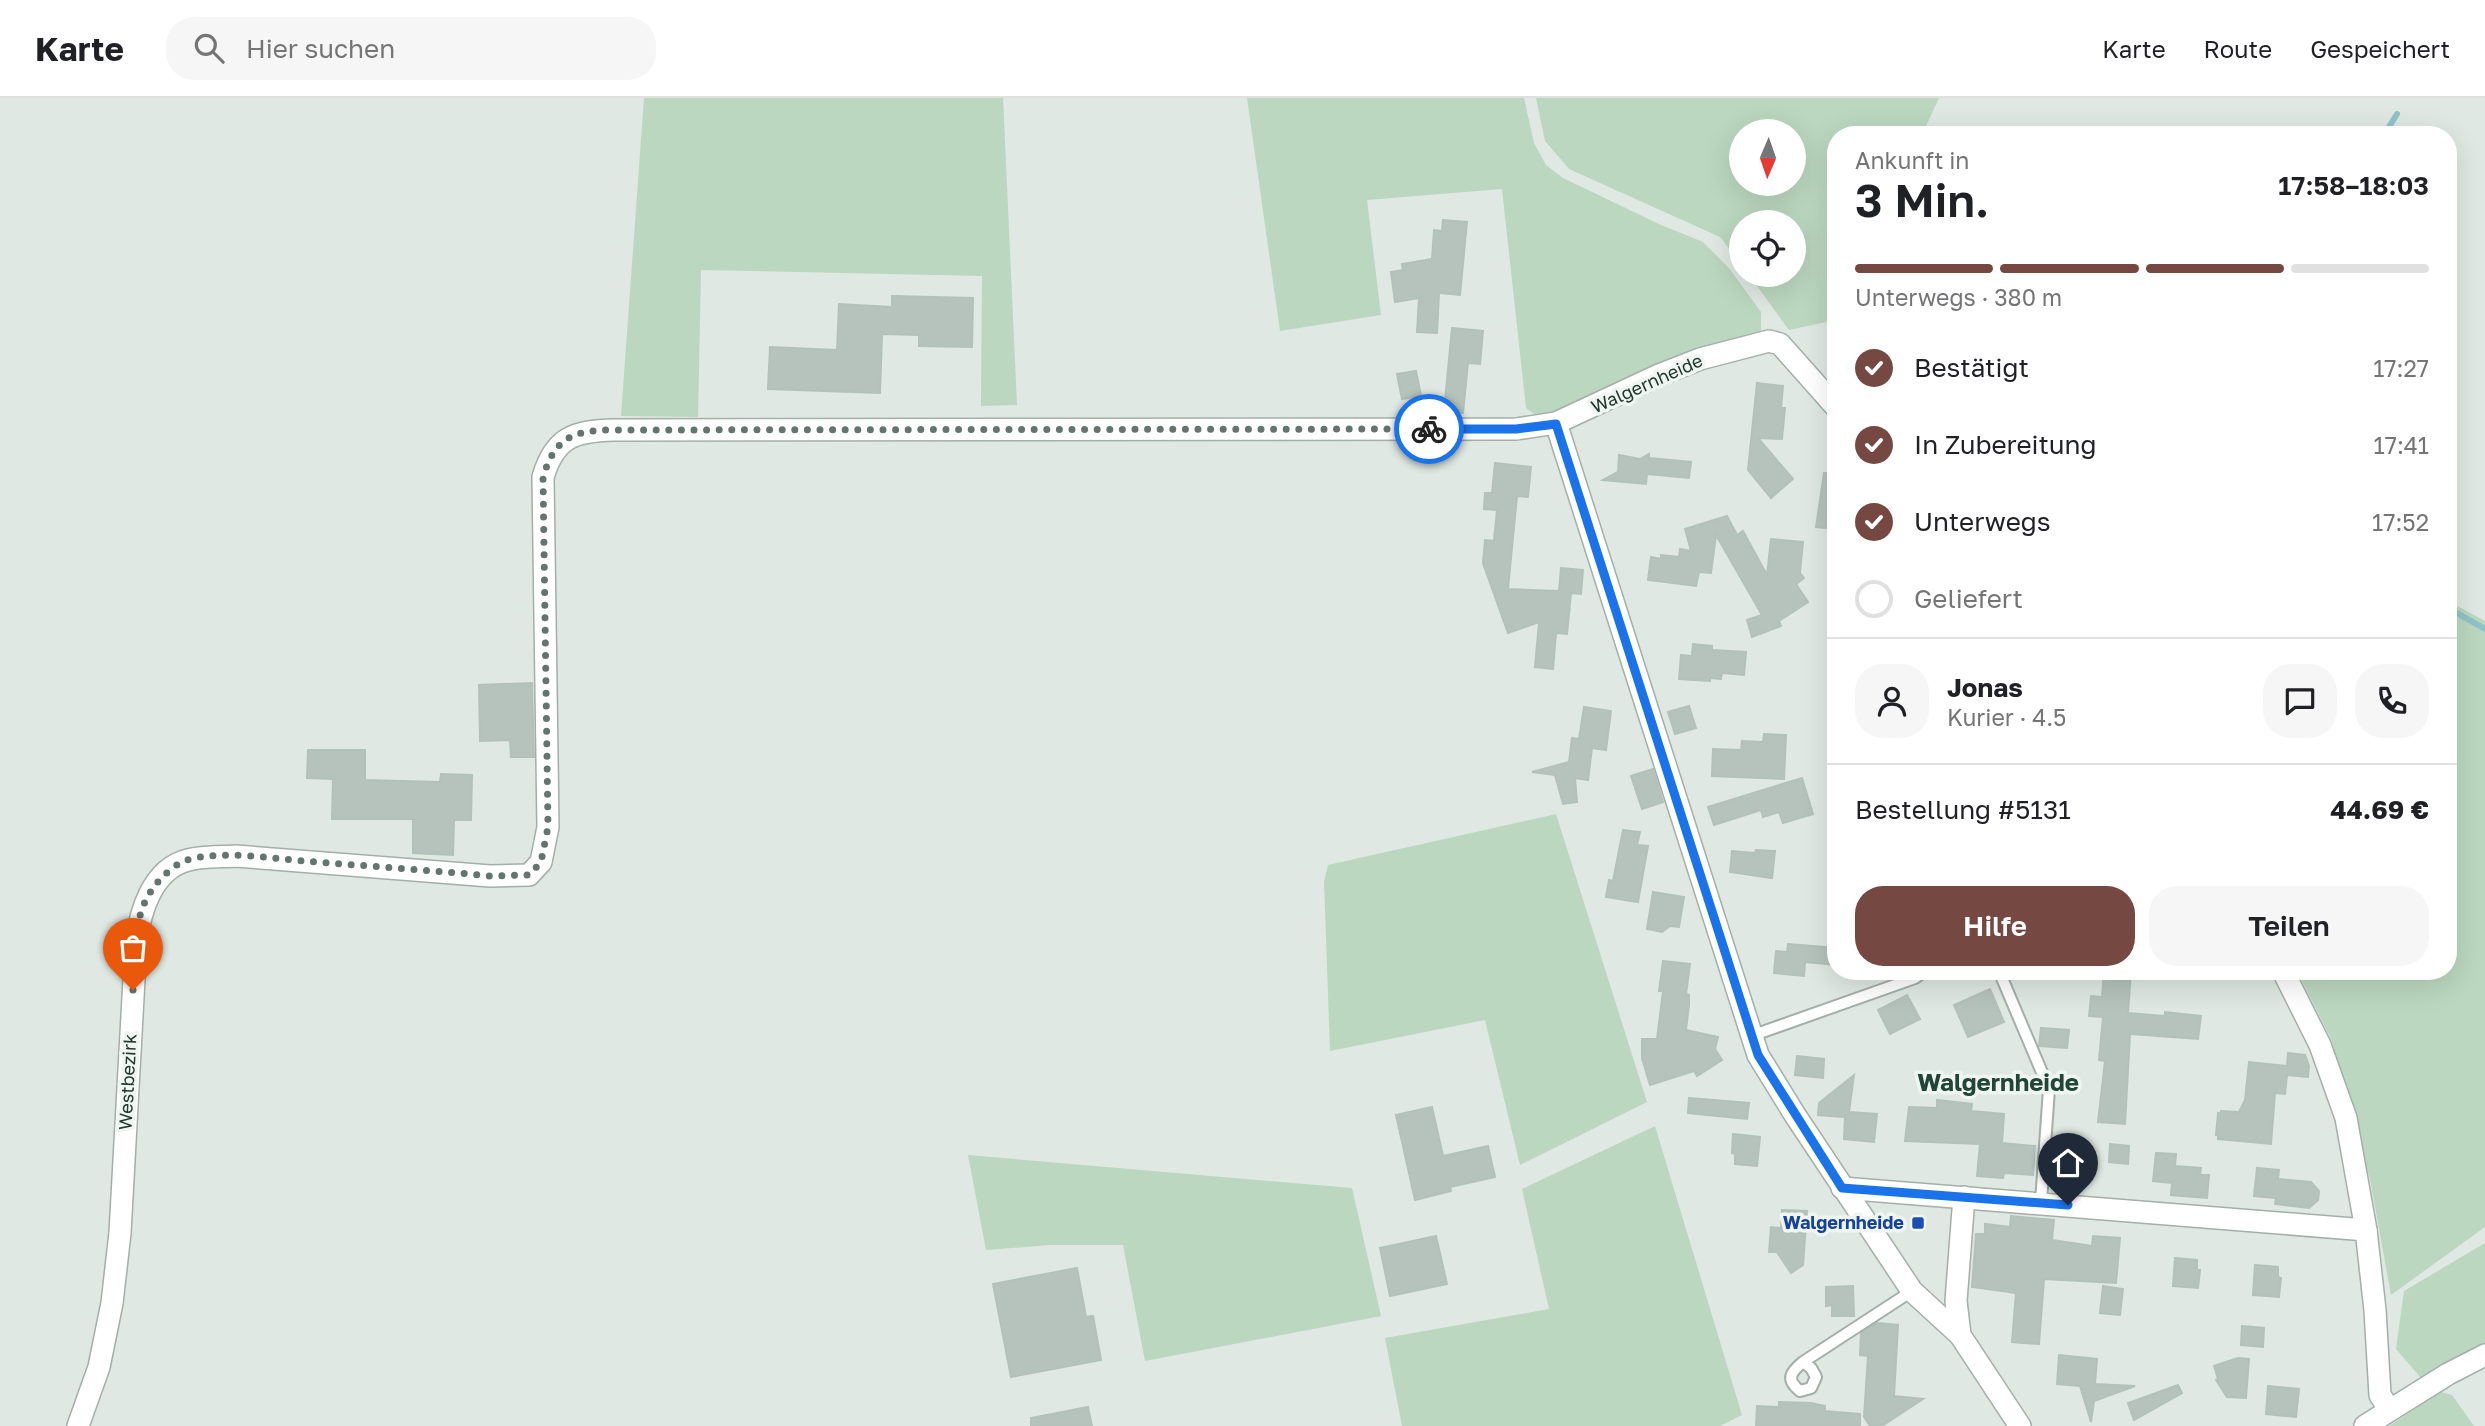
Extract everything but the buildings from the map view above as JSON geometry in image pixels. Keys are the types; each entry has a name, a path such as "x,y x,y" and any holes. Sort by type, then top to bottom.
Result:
{"street":[{"name":"Walgernheide","path":"1516,429 1556,424 1699,359 1769,341 1780,344 1827,397"},
{"path":"1556,424 1758,1055 1842,1188 1912,1291 1960,1335 2021,1426"},
{"name":"Westbezirk","path":"78,1426 99,1367 112,1303 120,1233 136,943 139,917 144,904 153,887 166,874 184,861 197,858 236,856 490,876 529,875 541,862 548,827 543,477 548,459 562,442 578,433 607,430 1516,429"},
{"path":"2288,980 2320,1045 2346,1118 2366,1230 2375,1310 2380,1395 2389,1409"},
{"path":"1842,1188 2366,1230"},
{"path":"1960,1335 1955,1301 1964,1197"},
{"path":"2365,1426 2448,1374 2485,1355"}],"lane":[{"path":"1751,1036 1909,980"},
{"path":"2003,980 2049,1089 2041,1202"},
{"path":"1803,1362 1912,1291"}],"green space":[{"path":"644,98 1003,98 1017,405 981,406 982,276 701,270 698,417 621,416"},
{"path":"1247,98 1524,98 1534,143 1546,165 1563,178 1703,242 1729,268 1729,287 1743,287 1761,312 1761,332 1541,419 1526,408 1502,189 1367,200 1381,315 1280,331"},
{"path":"1536,98 1939,98 1926,126 1827,126 1827,322 1789,330 1758,287 1806,287 1806,210 1729,210 1729,249 1720,237 1569,169 1545,141"},
{"path":"2457,606 2485,621 2485,1227 2391,1295 2370,1179 2331,1039 2302,980 2457,980"},
{"path":"1556,814 1647,1102 1520,1165 1485,1020 1330,1051 1324,882 1328,865"},
{"path":"1655,1126 1742,1415 1720,1426 1402,1426 1385,1338 1549,1309 1522,1189"},
{"path":"968,1155 1352,1188 1381,1316 1145,1361 1123,1245 1051,1245 986,1250"},
{"path":"2485,1243 2485,1343 2422,1379 2396,1349 2404,1291"},
{"path":"2441,1392 2452,1395 2474,1426 2389,1426"}],"waterway":[{"path":"2390,126 2397,114"},
{"path":"2457,613 2485,629"}],"way so far":[{"path":"133,990 139,917 144,904 153,887 184,861 236,856 490,876 529,875 541,862 548,827 543,477 548,459 562,442 578,433 600,430 1429,429"}],"place":[{"name":"Walgernheide","path":"1918,1223"}],"district":[{"name":"Walgernheide","path":"1998,1083"}],"route":[{"path":"1429,429 1516,429 1556,424 1758,1055 1842,1188 2068,1205"}]}
